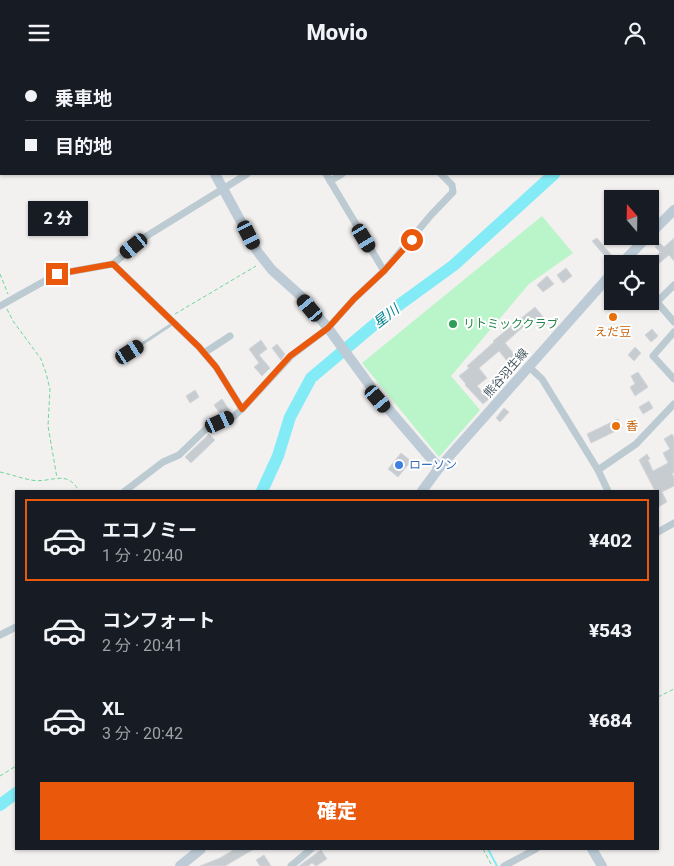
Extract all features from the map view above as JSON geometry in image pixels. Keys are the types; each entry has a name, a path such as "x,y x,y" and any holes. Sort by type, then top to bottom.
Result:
{"street":[{"path":"216,175 257,251 272,270 302,297 330,331 378,399 439,468"},
{"path":"5,303 57,274 113,264 145,237 245,175"},
{"path":"327,175 384,271"},
{"path":"330,181 340,175"},
{"path":"126,490 163,462 179,455 207,428 232,417 242,409 290,356 330,331 354,299 384,271 431,215 453,193 452,185 442,175"},
{"path":"659,225 674,210"},
{"path":"630,255 639,245"},
{"path":"113,264 172,319 204,353 216,367 242,409"},
{"name":"熊谷羽生線","path":"423,490 439,468 528,366 604,284"},
{"path":"659,300 674,285"},
{"path":"659,304 674,322"},
{"path":"674,332 653,356 674,379"},
{"path":"204,353 230,336"},
{"path":"528,366 542,379 598,470 608,490"},
{"path":"598,470 636,444 674,404"},
{"path":"659,531 674,523"},
{"path":"0,635 15,629"},
{"path":"180,866 200,850"},
{"path":"291,866 310,850"},
{"path":"504,866 534,850"},
{"path":"593,850 602,866"}],"lane":[{"path":"130,352 172,319"}],"path":[{"path":"172,319 256,266"},
{"path":"0,274 5,303 14,321 41,359 46,373 50,389 48,426 57,478"},
{"path":"0,472 40,481 61,477 73,482 79,490"},
{"path":"659,696 674,689"},
{"path":"0,776 15,767"},
{"path":"484,850 492,866"}],"green space":[{"name":"リトミッククラブ","path":"542,216 573,253 529,284 451,376 480,410 439,457 362,363"}],"building":[{"path":"597,238 611,255 604,255 592,241"},
{"path":"674,238 674,261 669,255 659,263 659,255 657,255 660,252 655,247 660,243 664,247"},
{"path":"566,268 572,276 563,283 557,275"},
{"path":"547,276 554,284 543,292 537,285"},
{"path":"535,307 548,323 540,329 532,319 505,343 515,355 507,361 499,351 479,368 487,378 477,386 489,399 483,404 459,376 469,368 467,366 493,341"},
{"path":"652,329 658,336 651,342 645,335"},
{"path":"261,340 267,349 259,355 270,368 262,376 254,367 259,363 249,349"},
{"path":"277,344 285,354 281,360 272,348"},
{"path":"635,347 641,353 634,361 628,355"},
{"path":"638,372 648,387 635,396 630,387 635,384 631,376"},
{"path":"195,390 199,397 190,403 186,396"},
{"path":"222,399 230,411 222,416 214,405"},
{"path":"649,401 653,408 643,414 639,407"},
{"path":"504,408 509,412 500,422 496,418"},
{"path":"618,419 622,428 591,443 587,434"},
{"path":"209,434 215,440 191,463 185,457"},
{"path":"672,434 674,437 674,473 672,473 674,486 662,492 667,502 659,506 659,490 654,490 639,460 647,454 653,471 668,463 663,453 670,449 664,439"},
{"name":"ローソン","path":"401,453 411,461 398,477 388,469"},
{"path":"233,850 252,850 225,866 200,866"},
{"path":"321,850 327,859 316,866 312,863 308,866 299,866"},
{"path":"264,855 271,866 260,866 256,860"}],"waterway":[{"name":"星川","path":"262,490 278,456 290,417 311,378 388,313 454,265 553,175"},
{"name":"星川","path":"0,805 15,794"},
{"path":"489,850 497,866"}],"place":[{"name":"えだ豆","path":"613,317"},
{"name":"リトミッククラブ","path":"453,324"},
{"name":"香","path":"616,426"},
{"name":"ローソン","path":"399,465"}],"route":[{"path":"57,274 113,264 199,347 216,367 242,409 290,356 328,328 412,240"}]}
